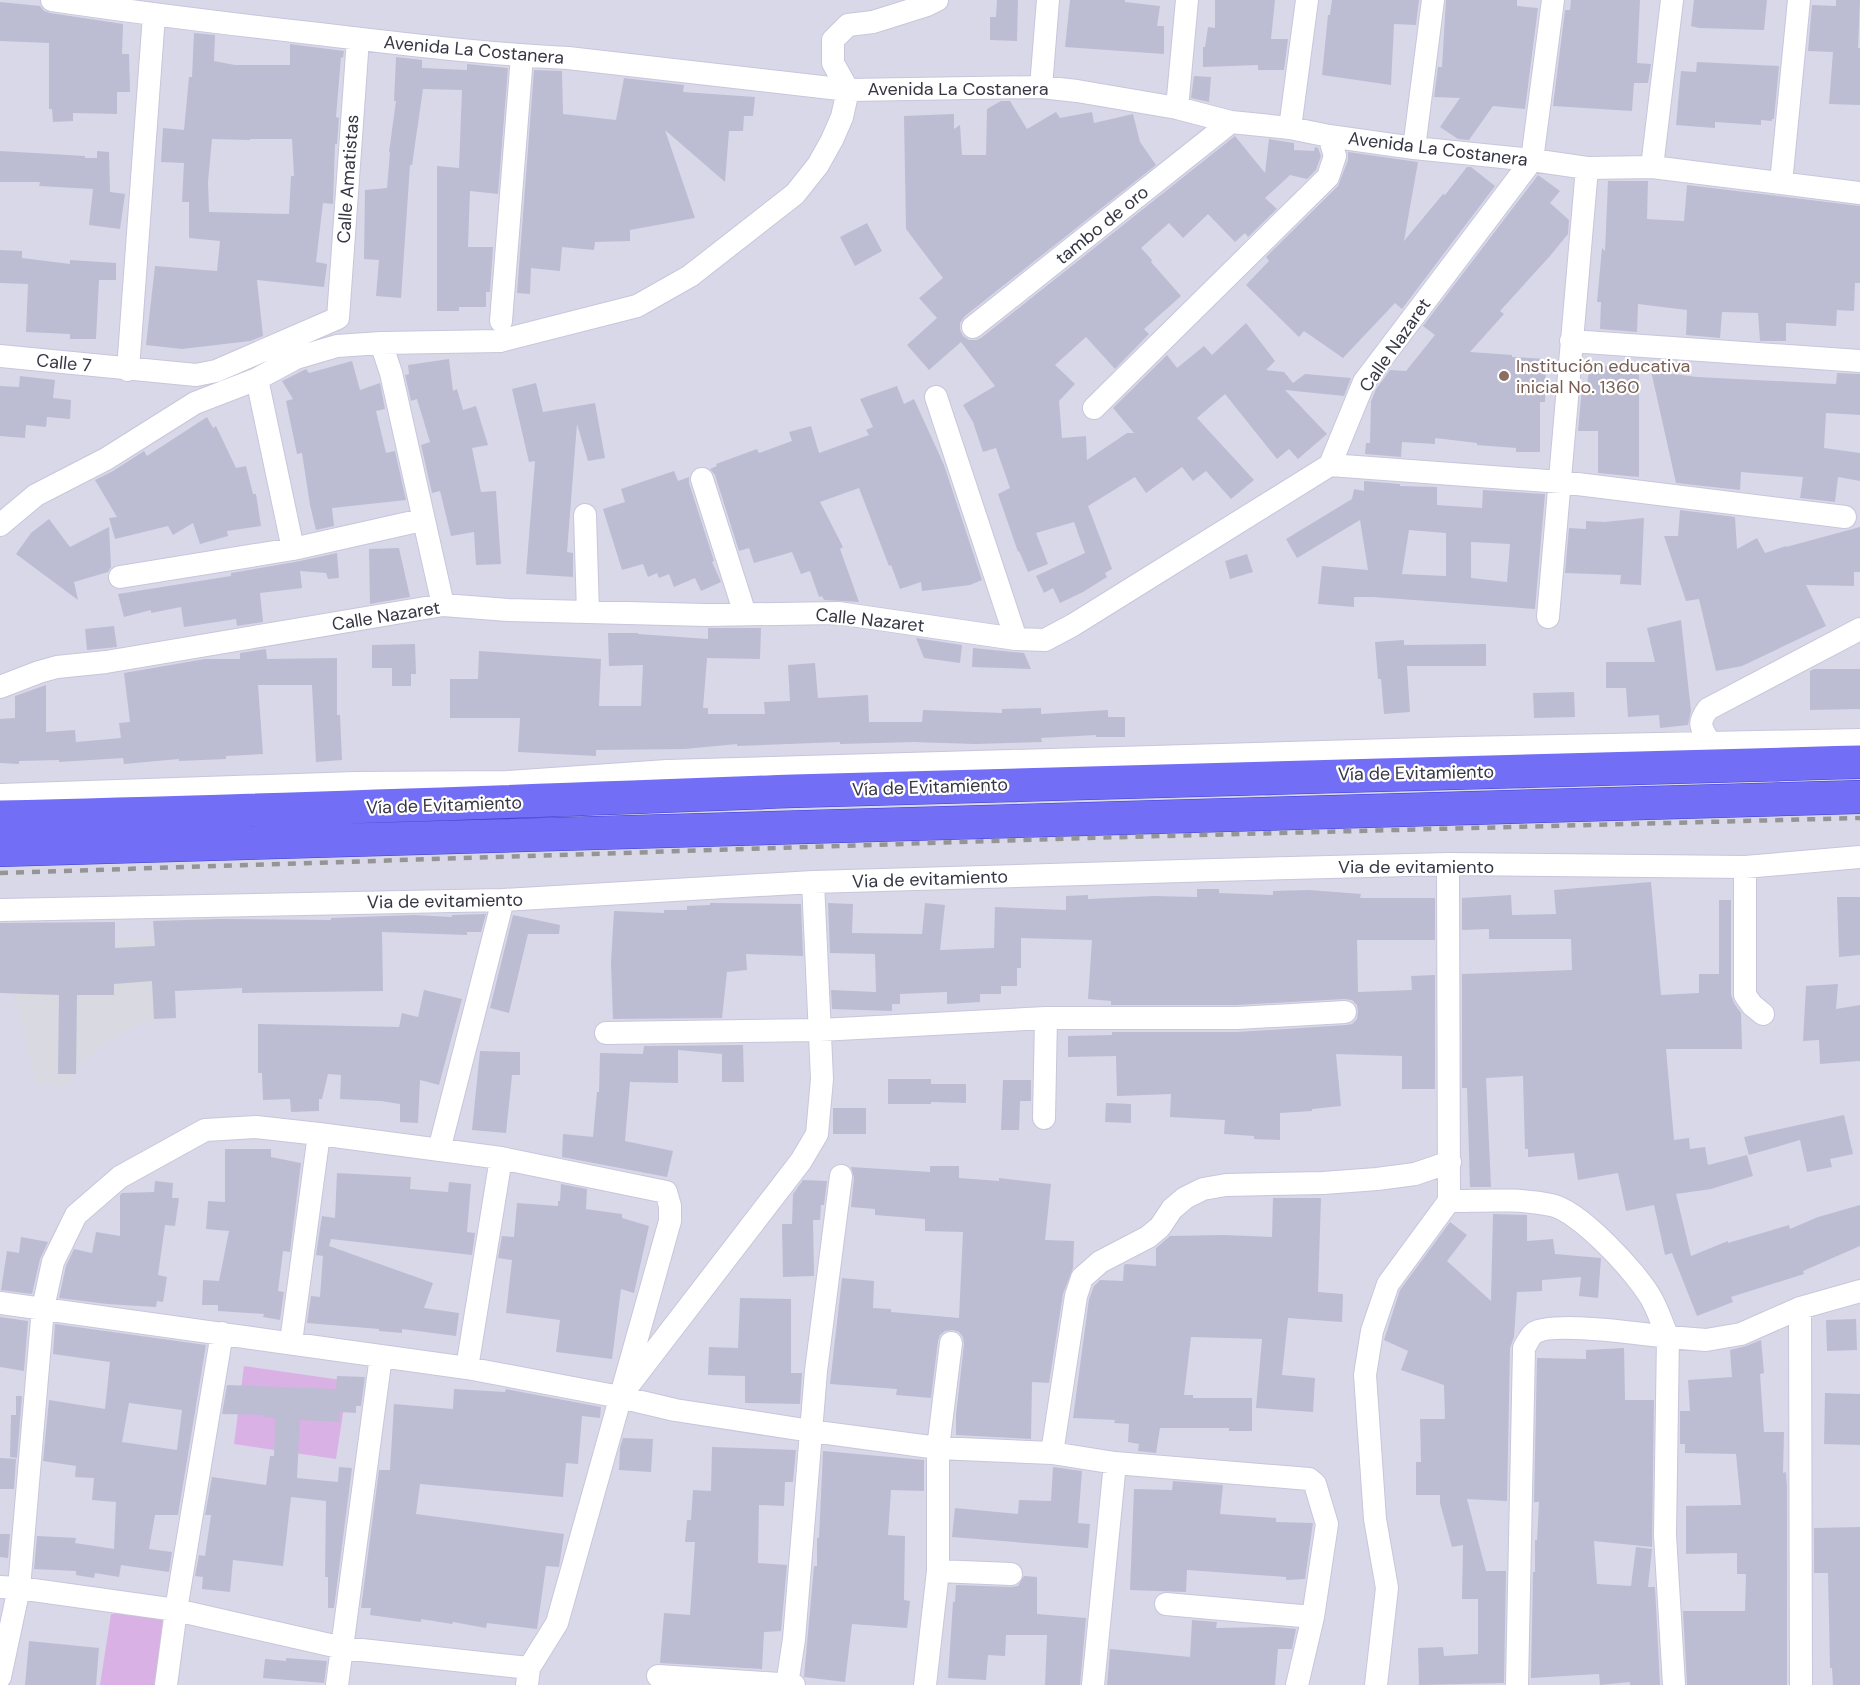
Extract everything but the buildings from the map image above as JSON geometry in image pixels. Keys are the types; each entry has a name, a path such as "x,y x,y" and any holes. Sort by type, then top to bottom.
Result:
{"highway":[{"name":"Vía de Evitamiento","path":"0,817 506,803 1225,778 1860,762"},
{"name":"Vía de Evitamiento","path":"0,850 1860,798"}],"street":[{"name":"Avenida La Costanera","path":"52,0 154,15 358,39 522,56 568,58 848,90 1041,87 1177,108 1230,122 1290,128 1414,148 1587,168 1652,167 1860,193"},
{"path":"0,525 36,495 106,459 195,403 257,379 296,358 337,346 500,341 637,306 690,276 795,194 818,165 842,117 848,90 833,63 833,40 848,26 873,22 937,0"},
{"path":"1041,87 1048,0"},
{"path":"1177,108 1187,0"},
{"path":"1290,128 1307,0"},
{"path":"1414,148 1433,0"},
{"path":"1532,160 1553,0"},
{"path":"1652,167 1672,0"},
{"path":"1781,183 1799,0"},
{"path":"128,370 154,15"},
{"name":"Calle Amatistas","path":"338,318 358,39"},
{"path":"501,321 522,56"},
{"name":"tambo de oro","path":"974,327 1230,122"},
{"path":"1094,408 1328,177 1335,156 1329,136"},
{"name":"Calle Nazaret","path":"0,687 39,672 57,668 106,662 442,605 588,612 838,613 1016,639 1045,640 1073,625 1330,465 1364,382 1532,160"},
{"path":"1548,617 1587,168"},
{"name":"Calle 7","path":"0,356 196,375 216,371 338,318"},
{"path":"1571,341 1860,361"},
{"path":"381,343 391,374 442,605"},
{"path":"257,379 293,549"},
{"path":"936,396 1016,639"},
{"path":"1330,465 1561,482 1845,517"},
{"path":"702,479 745,614"},
{"path":"585,515 588,612"},
{"path":"120,577 293,549 422,520"},
{"path":"1709,742 1700,725 1701,718 1708,709 1860,629"},
{"path":"0,795 355,783 507,782 667,771 1450,748 1860,740"},
{"name":"Via de evitamiento","path":"0,910 503,900 813,882 1448,864 1745,867 1860,857"},
{"path":"1376,1685 1387,1588 1375,1519 1365,1375 1372,1331 1389,1284 1449,1201 1448,864"},
{"path":"1745,867 1745,995 1762,1014"},
{"path":"620,1397 801,1161 817,1134 822,1079 813,882"},
{"path":"439,1150 503,900"},
{"path":"606,1033 820,1030 1046,1018 1237,1018 1345,1012"},
{"path":"1044,1118 1046,1018"},
{"path":"0,1677 10,1587 43,1308 53,1262 76,1215 120,1177 205,1130 256,1127 501,1158 666,1192 670,1206 670,1221 556,1623 528,1676 343,1648 176,1610 10,1587"},
{"path":"291,1342 319,1134"},
{"path":"467,1368 501,1158"},
{"path":"1052,1453 1076,1296 1082,1278 1100,1262 1148,1238 1160,1227 1172,1209 1185,1198 1203,1189 1226,1185 1323,1183 1377,1179 1415,1174 1450,1162"},
{"path":"787,1685 794,1639 816,1371 841,1176"},
{"path":"1449,1201 1509,1201 1551,1205 1565,1209 1622,1260 1652,1300 1668,1337 1665,1535 1674,1685"},
{"path":"1517,1685 1524,1348 1533,1333 1544,1329 1610,1329 1706,1340 1741,1334 1800,1308 1860,1291"},
{"path":"0,1303 467,1368 620,1397 675,1410 811,1431 938,1448 1052,1453 1115,1463 1309,1479 1315,1484 1326,1524 1313,1617 1297,1685"},
{"path":"1800,1308 1800,1685"},
{"path":"166,1685 176,1610 222,1333"},
{"path":"925,1685 938,1571 938,1448 951,1343"},
{"path":"337,1685 381,1356"},
{"path":"1093,1685 1115,1463"},
{"path":"938,1571 1011,1574"},
{"path":"1166,1604 1313,1617"},
{"path":"657,1676 794,1685"}],"shaded area":[{"path":"0,0 1860,0 1860,1685 0,1685"},
{"path":"31,936 153,940 156,1020 133,1027 102,1045 81,1063 66,1087 36,1084 14,992"},
{"path":"244,1366 348,1381 336,1459 234,1444"},
{"path":"176,1610 166,1685 100,1685 111,1614"}],"railway":[{"path":"0,873 1086,838 1860,818"}],"place":[{"name":"Institución educativa inicial No. 1360","path":"1504,376"}]}
